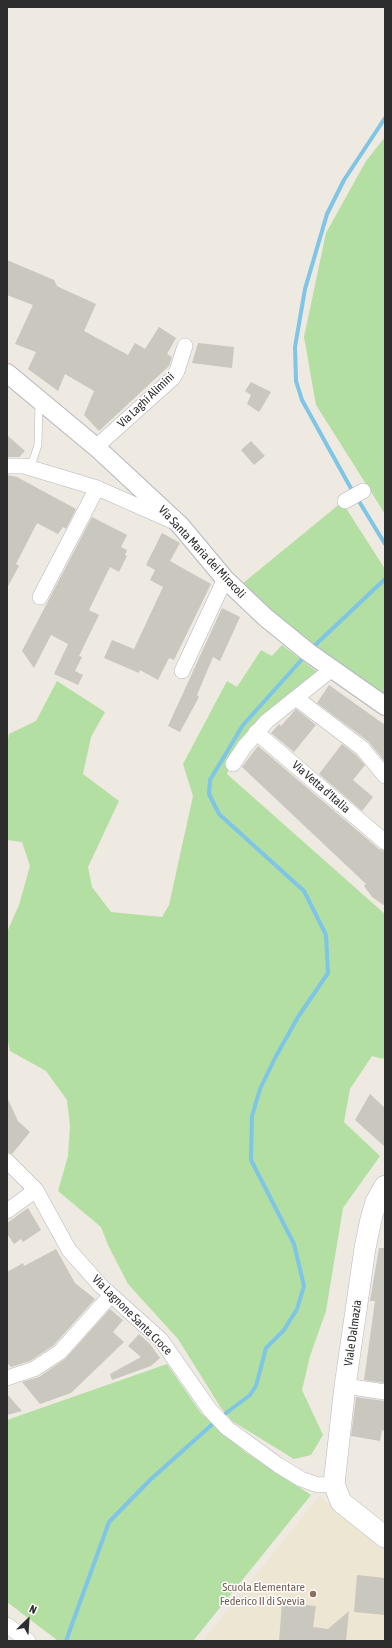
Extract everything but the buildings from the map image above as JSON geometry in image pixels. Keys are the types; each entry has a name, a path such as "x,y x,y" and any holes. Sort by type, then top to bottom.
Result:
{"main road":[{"name":"Viale Dalmazia","path":"334,1484 345,1386 365,1248 376,1202 385,1186"},
{"path":"334,1484 342,1502 385,1537"}],"street":[{"name":"Via Laghi Alimini","path":"96,447 173,378 185,346"},
{"name":"Via Santa Maria dei Miracoli","path":"7,373 96,447 180,525 224,579 265,617 332,669 385,706"},
{"path":"7,466 24,466 97,488 180,525"},
{"path":"40,597 97,488"},
{"path":"345,502 363,491"},
{"path":"182,671 224,579"},
{"path":"233,764 256,732 332,669"},
{"path":"296,698 362,748 385,776"},
{"name":"Via Vetta d'Italia","path":"256,732 385,842"},
{"name":"Via Lagnone Santa Croce","path":"7,1161 36,1190 69,1250 111,1295 161,1340 210,1410 227,1428 278,1465 301,1479 318,1485 334,1484"},
{"path":"7,1212 36,1190"},
{"path":"7,1378 34,1369 60,1352 111,1295"},
{"path":"345,1386 385,1392"},
{"path":"7,1625 28,1641"}],"lane":[{"path":"24,466 33,460 38,445 39,399"}],"shaded area":[{"name":"Scuola Elementare Federico II di Svevia","path":"319,1496 385,1548 385,1641 203,1641"}],"green space":[{"path":"385,137 385,514 316,405 304,337 326,233 366,161"},
{"path":"342,502 385,569 385,701 296,637 242,584"},
{"path":"282,645 320,674 280,701 237,743 227,774 385,914 385,1055 383,1059 372,1056 350,1089 344,1122 380,1156 343,1208 326,1311 310,1356 302,1390 323,1435 311,1455 294,1459 232,1421 221,1408 178,1339 128,1284 108,1245 101,1227 58,1191 68,1156 70,1126 67,1100 46,1071 10,1051 7,1037 7,932 19,905 30,866 22,842 7,840 7,744 9,734 36,721 57,681 105,712 91,737 83,774 119,801 88,867 92,887 111,912 162,917 169,905 193,796 183,764 227,681 237,687 261,650 272,656"},
{"path":"167,1364 201,1413 245,1452 311,1495 193,1641 57,1640 7,1602 7,1420"}],"waterway":[{"path":"353,492 302,400 296,381 295,347 305,289 327,214 344,180 385,118"},
{"path":"357,498 385,544"},
{"path":"311,649 385,579"},
{"path":"221,1417 250,1395 256,1386 266,1348 284,1330 297,1309 304,1286 294,1244 251,1160 252,1116 260,1089 275,1058 298,1017 328,973 326,935 304,891 219,814 209,794 210,780 243,725 305,656"},
{"path":"66,1641 109,1522 150,1480 216,1421"}],"place":[{"name":"Scuola Elementare Federico II di Svevia","path":"313,1594"}]}
